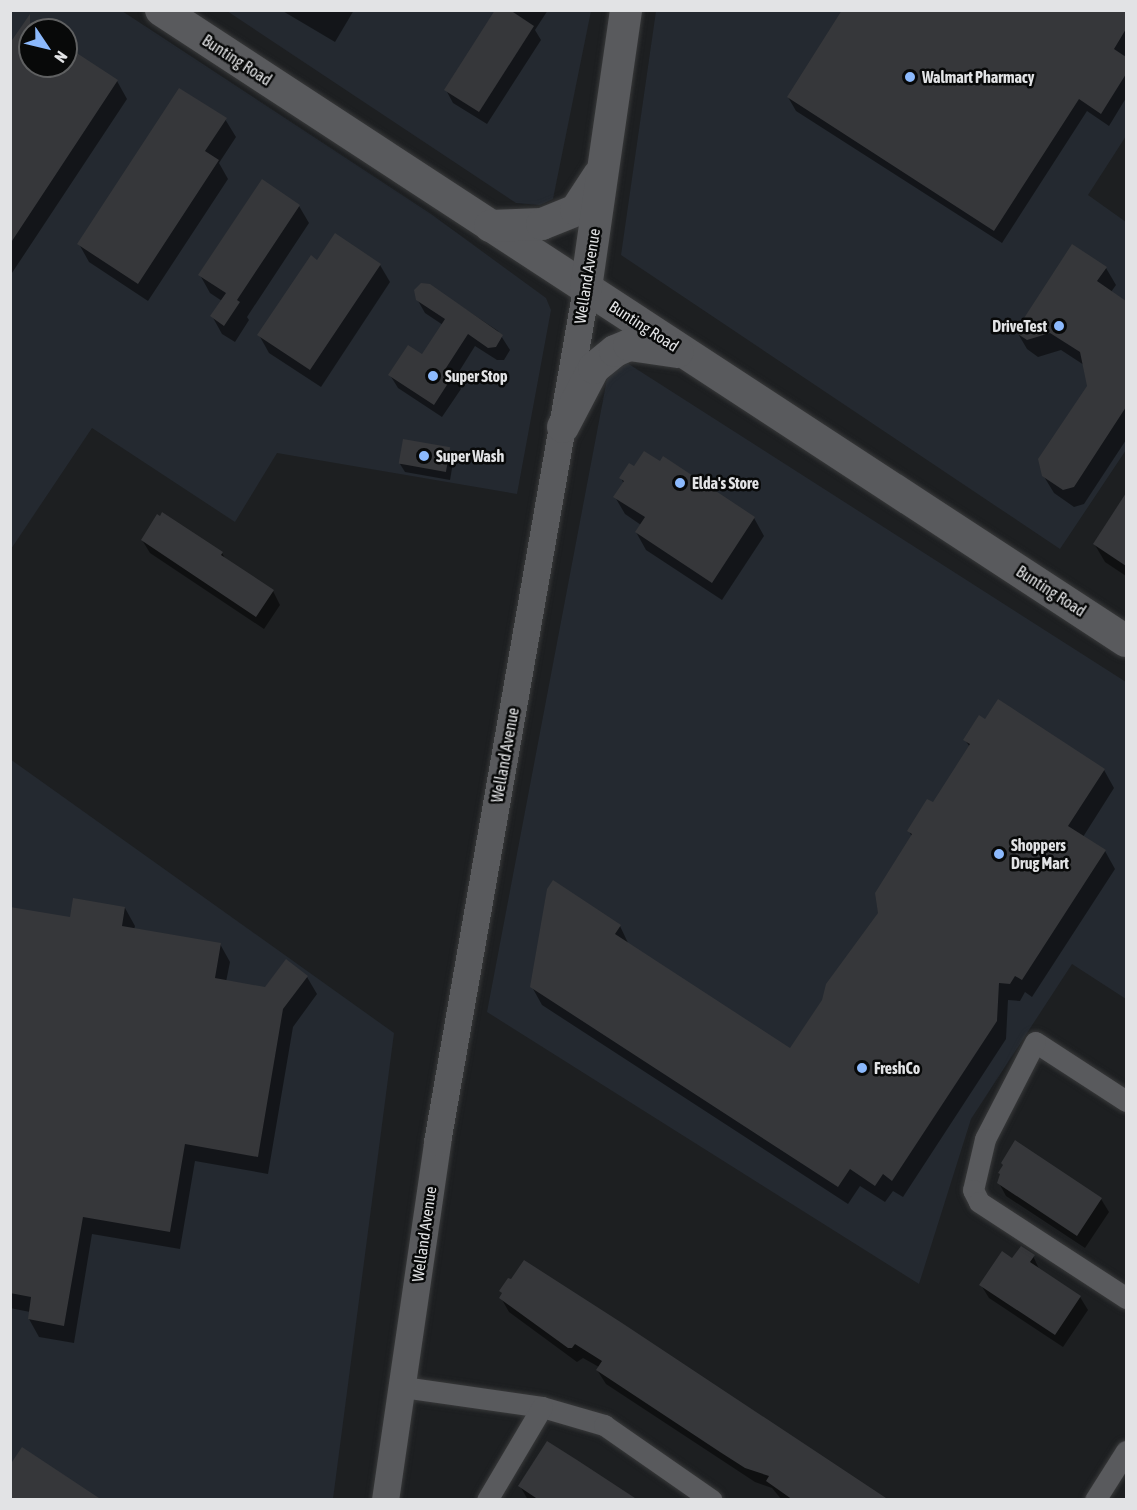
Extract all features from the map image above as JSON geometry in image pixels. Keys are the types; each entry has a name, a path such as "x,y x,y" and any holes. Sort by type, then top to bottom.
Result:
{"main road":[{"name":"Bunting Road","path":"161,10 1126,641"},
{"name":"Welland Avenue","path":"586,288 626,10"},
{"path":"489,226 542,224 576,210 604,167"},
{"path":"562,426 594,368 615,351 629,345 686,354"}],"street":[{"name":"Welland Avenue","path":"385,1500 437,1142 586,288"},
{"path":"1126,1101 1035,1042 985,1139 973,1190 979,1202 1126,1298"},
{"path":"403,1387 542,1407 604,1425 712,1500"},
{"path":"487,1500 542,1407"},
{"path":"1095,1500 1126,1451"}],"shaded area":[{"path":"11,11 122,11 431,214 546,298 551,310 517,494 277,453 235,522 92,428 11,549"},
{"path":"227,11 591,11 553,199 540,205 516,203"},
{"path":"656,11 1126,11 1126,136 1088,195 1126,222 1126,450 1060,549 621,255"},
{"path":"624,361 1126,682 1126,999 1072,964 971,1119 919,1284 487,1012 607,379"},
{"path":"10,759 394,1033 333,1499 11,1499"}],"building":[{"path":"495,10 510,10 534,26 479,112 444,90"},
{"path":"842,10 1126,10 1126,29 1114,49 1126,57 1126,74 1101,114 1079,99 994,231 787,97"},
{"path":"18,31 18,78 78,78 78,54 118,80 10,244 10,43"},
{"path":"179,88 227,118 205,151 219,160 138,284 77,244"},
{"path":"262,179 300,205 237,300 240,302 224,326 210,316 226,293 198,275"},
{"path":"335,233 381,264 310,370 257,335 311,255 317,260"},
{"path":"1072,244 1107,267 1097,281 1126,301 1126,407 1074,487 1063,490 1042,476 1038,459 1087,386 1080,352 1050,333 1027,340 1015,332"},
{"path":"421,283 430,284 503,335 496,347 488,348 468,334 446,368 454,374 434,405 388,375 408,345 422,354 445,319 416,300 414,290"},
{"name":"Super Wash","path":"403,439 450,447 446,472 399,464"},
{"path":"644,451 660,461 663,456 755,517 712,583 635,532 645,517 613,497 624,481 619,478 629,463 634,466"},
{"path":"1126,493 1126,566 1093,544"},
{"path":"162,512 223,552 221,555 274,590 256,617 141,540 157,514 160,516"},
{"path":"998,699 1105,769 1068,826 1106,850 1022,980 1015,976 1010,984 999,983 997,1021 892,1181 883,1174 875,1186 850,1169 838,1187 530,987 547,889 553,880 621,925 615,934 790,1048 822,1000 826,984 878,913 875,893 912,834 907,831 927,799 933,802 970,744 963,740 979,715 985,719"},
{"path":"73,898 125,907 122,926 221,943 215,978 265,987 286,959 308,976 283,1009 258,1157 185,1144 170,1232 83,1217 64,1326 28,1319 31,1297 10,1293 10,907 70,917"},
{"path":"1015,1140 1102,1198 1077,1236 997,1183 1000,1174 998,1173 1003,1165 1001,1163"},
{"path":"1021,1246 1035,1255 1030,1262 1081,1296 1055,1335 979,1285 1002,1251 1012,1258"},
{"path":"524,1260 889,1500 793,1500 766,1481 769,1476 745,1468 596,1370 602,1361 575,1344 572,1348 568,1348 499,1298 502,1293 499,1291 508,1278 511,1279"},
{"path":"547,1441 638,1500 539,1500 518,1486"},
{"path":"22,1447 102,1500 10,1500 10,1465"}],"place":[{"name":"Walmart Pharmacy","path":"910,77"},
{"name":"DriveTest","path":"1059,326"},
{"name":"Super Stop","path":"433,376"},
{"name":"Super Wash","path":"424,456"},
{"name":"Elda's Store","path":"680,483"},
{"name":"Shoppers Drug Mart","path":"999,854"},
{"name":"FreshCo","path":"862,1068"}]}
